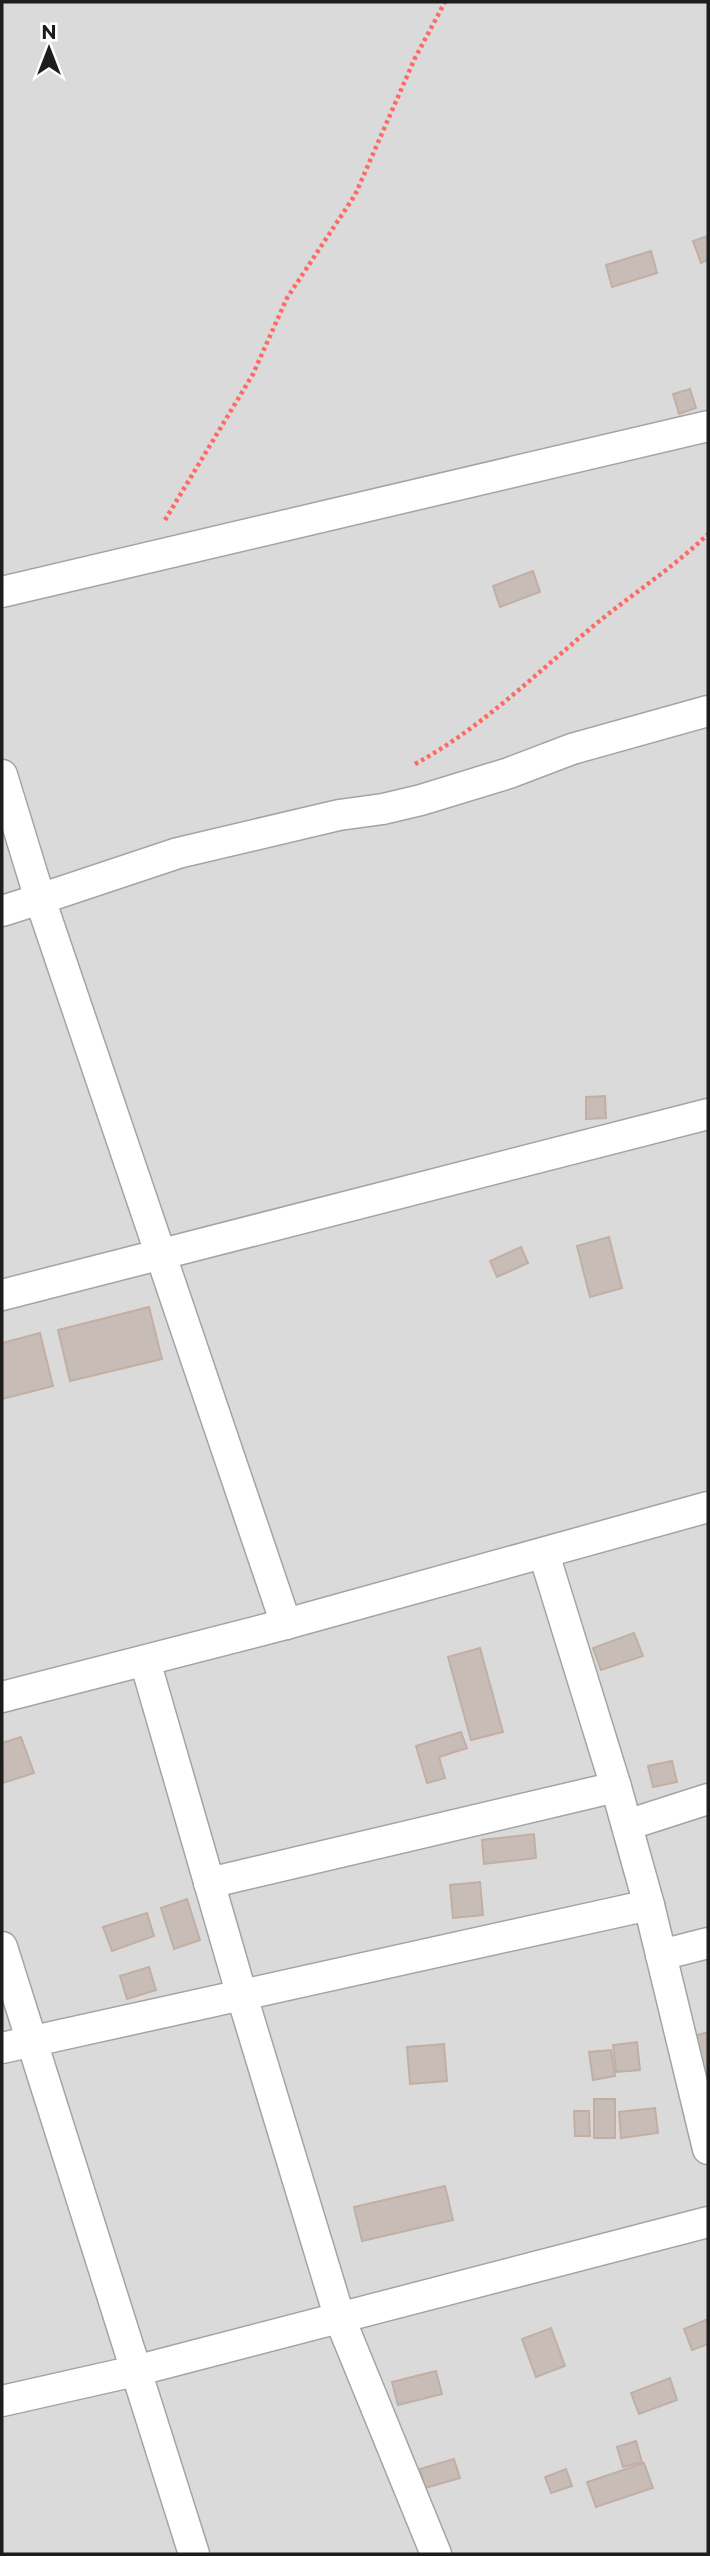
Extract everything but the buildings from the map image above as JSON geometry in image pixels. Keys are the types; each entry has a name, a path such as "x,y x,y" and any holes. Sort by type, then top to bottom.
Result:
{"street":[{"path":"2,592 708,426"},
{"path":"2,911 178,853 339,815 421,800 509,773 572,749 708,712"},
{"path":"2,775 40,899 286,1624"},
{"path":"2,1294 708,1114"},
{"path":"2,1697 286,1624 708,1507"},
{"path":"544,1554 627,1825 708,2149"},
{"path":"145,1661 242,1996 340,2319 436,2554"},
{"path":"209,1883 616,1787"},
{"path":"627,1825 708,1799"},
{"path":"2,2048 649,1905"},
{"path":"661,1955 708,1943"},
{"path":"2,1947 194,2554"},
{"path":"2,2401 135,2371 708,2222"}],"path":[{"path":"143,558 253,374 287,298 355,195 415,58 445,2"},
{"path":"404,770 435,753 506,701 586,632 708,534"}],"shaded area":[{"path":"2,2 708,2 708,2554 2,2554"}]}
